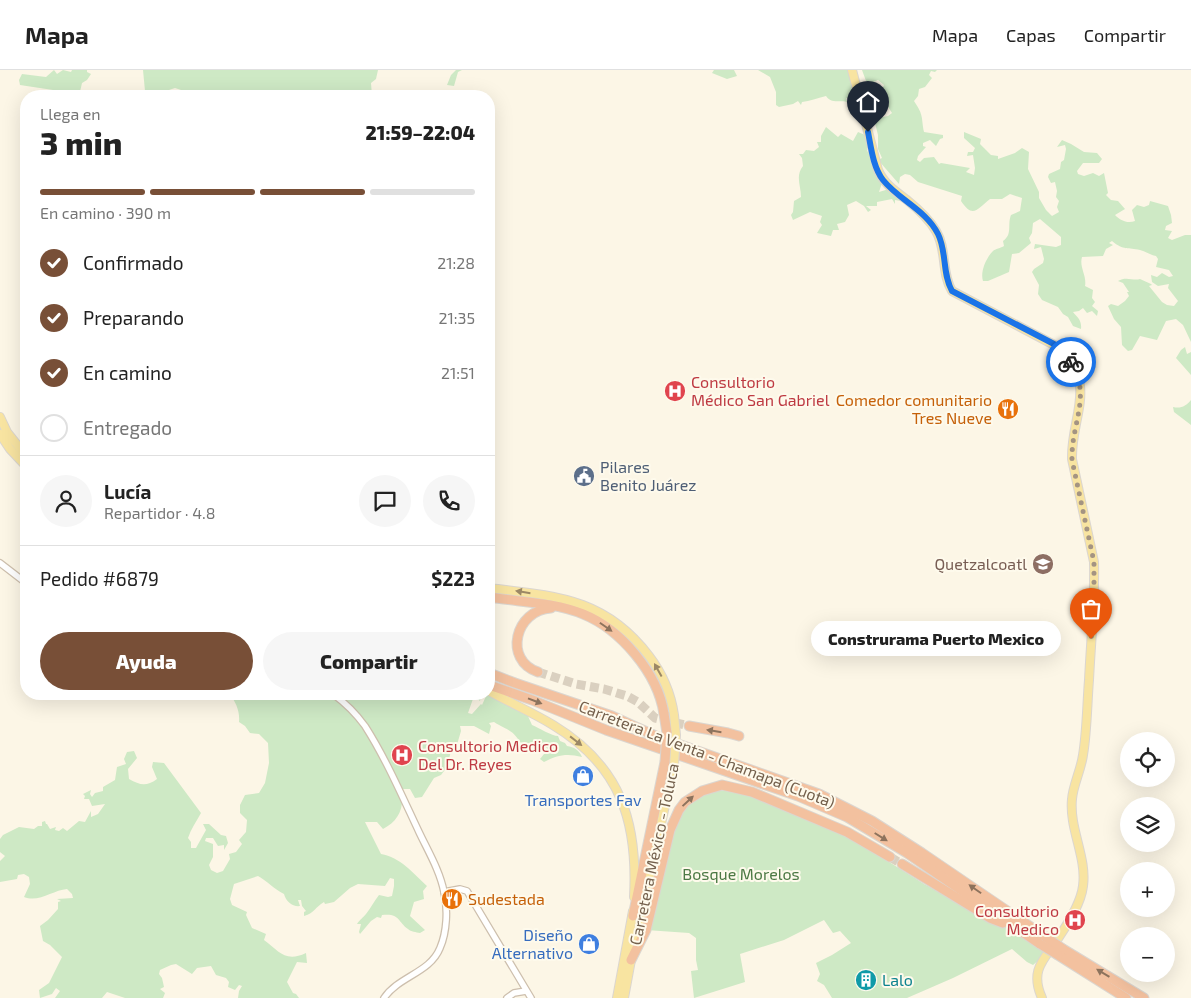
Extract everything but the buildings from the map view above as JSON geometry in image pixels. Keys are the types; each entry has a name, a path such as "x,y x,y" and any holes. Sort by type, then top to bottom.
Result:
{"highway":[{"path":"495,598 582,613 600,623 628,646 644,666 654,685 663,706 669,763 633,916"},
{"path":"538,672 531,670 524,664 519,654 517,641 520,629 526,618 536,612 548,608 561,608"},
{"name":"Carretera La Venta - Chamapa (Cuota)","path":"495,675 612,716 658,737 819,794 880,826 922,853 1126,998"},
{"name":"Carretera La Venta - Chamapa (Cuota)","path":"495,687 606,730 798,796 847,817 907,853 1020,930 1042,940"},
{"path":"689,726 728,732 739,736"},
{"path":"631,960 646,930 670,830 679,810 685,802 702,790 722,786 752,792 847,832 890,857"},
{"path":"902,864 990,918 1020,930"},
{"name":"Carretera La Venta - Chamapa (Cuota)","path":"1061,952 1144,998"}],"main road":[{"path":"852,70 878,170 886,183 923,215 935,230 940,240 946,275 952,291 1060,348 1068,357 1079,378 1081,398 1071,444 1072,460 1094,562 1094,604 1083,756 1072,798 1074,827 1084,875 1084,886 1077,906 1059,938 1040,964 1037,976 1038,990 1042,998"},
{"path":"0,418 7,432 20,448"},
{"path":"0,434 20,460"},
{"name":"Carretera México - Toluca","path":"495,589 554,597 584,605 606,614 636,639 653,661 665,683 672,704 676,735 624,998"},
{"name":"Carretera México - Toluca","path":"495,693 553,724 580,743 601,765 627,811 632,839 635,876 633,916 615,998"}],"street":[{"path":"0,563 20,578"},
{"path":"338,700 364,725 436,867 444,892 446,909 444,936 435,958 430,964 402,980 384,998"},
{"path":"444,892 460,889 467,891 530,998"},
{"path":"507,998 514,993 526,991"}],"green space":[{"path":"54,70 57,74 63,70 71,72 72,70 87,70 91,74 82,83 80,90 53,90 20,85 19,80 22,74 46,77"},
{"path":"143,70 378,70 376,79 371,83 372,90 181,90 175,88 169,90 145,90"},
{"path":"456,70 462,70 458,72 454,86 447,85 451,75"},
{"path":"714,70 734,70 737,76 727,79 712,73"},
{"path":"758,70 855,70 855,88 853,90 856,94 852,99 846,98 847,102 833,101 826,96 802,102 801,105 798,101 779,107 776,105 776,92 770,77"},
{"path":"862,70 937,70 935,72 931,71 929,75 932,78 925,87 919,89 918,96 914,101 921,113 924,132 943,135 943,138 940,139 936,146 930,140 923,143 923,146 926,147 918,156 917,160 920,162 924,158 934,157 939,164 970,168 966,172 974,175 973,155 967,156 968,152 973,152 975,148 964,138 964,132 981,139 980,144 991,155 998,156 998,159 1015,153 1022,148 1029,152 1028,169 1039,192 1039,198 1052,216 1059,212 1057,207 1059,201 1056,197 1055,182 1051,183 1048,177 1049,174 1060,169 1061,162 1064,160 1065,145 1057,147 1062,140 1084,152 1097,153 1102,159 1099,163 1083,163 1077,171 1078,174 1084,176 1093,173 1099,176 1104,173 1108,193 1106,195 1111,200 1118,201 1125,209 1115,215 1119,218 1126,222 1135,221 1132,210 1137,205 1144,207 1149,205 1150,201 1168,206 1172,223 1166,226 1165,230 1172,231 1168,238 1172,240 1185,235 1191,235 1191,342 1183,325 1176,319 1166,321 1157,340 1140,336 1132,350 1128,351 1122,345 1121,327 1114,319 1108,306 1111,304 1118,306 1129,296 1127,292 1129,292 1123,283 1118,281 1140,279 1151,284 1149,286 1162,302 1167,305 1174,306 1178,301 1168,288 1169,284 1158,286 1152,282 1151,275 1157,277 1162,273 1169,277 1173,276 1169,270 1156,267 1158,259 1156,256 1140,250 1123,247 1112,241 1109,243 1113,245 1106,249 1103,256 1082,257 1081,264 1085,286 1093,290 1092,298 1095,302 1092,306 1098,311 1097,316 1092,311 1087,313 1083,308 1073,312 1080,321 1081,329 1073,326 1068,317 1058,307 1042,300 1038,294 1039,285 1032,272 1043,263 1044,259 1041,247 1034,249 1035,244 1056,247 1061,245 1061,237 1040,219 1033,223 1032,233 1029,238 1031,243 1019,253 1012,254 1009,272 988,281 983,281 982,273 986,261 993,251 1004,246 1003,241 1009,232 1011,215 1020,211 1022,198 1010,194 1002,199 990,199 978,209 972,211 961,201 962,196 918,182 910,175 905,174 900,177 899,184 879,161 882,183 879,192 889,189 899,195 901,201 895,200 895,204 892,199 877,202 877,206 866,206 871,210 868,212 864,206 856,201 847,205 849,215 845,222 837,224 839,230 833,230 831,236 817,233 822,225 820,222 822,216 810,212 793,220 791,215 794,201 801,197 799,174 803,166 802,158 799,154 803,154 806,150 814,151 819,147 817,142 821,142 821,136 826,127 838,137 841,134 853,141 858,132 865,135 867,138 867,151 878,160 882,158 878,149 878,135 874,119 888,116 892,113 880,94 884,85 878,80 871,83 866,81"},
{"path":"1185,347 1187,354 1191,352 1191,375 1176,358"},
{"path":"1191,400 1191,425 1174,412 1173,407 1178,408"},
{"path":"495,698 527,714 532,725 558,736 560,741 576,749 582,757 562,755 544,762 540,759 548,749 545,746 521,743 512,732 494,722 489,723 491,726 489,734 474,726 460,726 461,731 456,748 451,751 447,767 441,775 434,778 422,797 415,798 410,789 401,789 401,807 397,818 389,826 383,829 377,822 365,822 381,854 400,862 427,886 423,891 424,899 414,902 410,916 425,930 420,933 409,930 398,918 392,915 382,915 381,918 377,917 360,934 359,932 361,924 357,924 368,912 379,895 392,896 394,879 390,878 385,886 358,884 350,888 334,902 325,904 324,902 304,916 306,911 302,906 301,900 298,900 300,906 292,905 284,894 258,876 234,884 230,899 232,905 247,912 246,915 252,928 266,934 264,940 278,952 287,956 293,957 306,953 307,963 297,962 287,982 293,993 299,998 238,998 242,986 239,985 235,990 228,987 229,982 226,978 216,975 211,966 197,968 192,974 176,964 160,970 159,974 164,987 160,989 165,993 163,998 125,998 107,992 102,998 55,998 60,991 56,988 52,994 40,998 39,990 49,983 62,957 43,941 40,926 58,909 58,902 61,901 57,899 73,898 72,894 67,889 41,897 24,897 30,884 29,877 24,874 18,875 17,879 0,882 0,861 5,856 0,852 0,839 3,835 19,827 34,829 42,826 42,822 45,821 50,829 56,827 55,830 59,831 63,828 67,831 79,821 85,822 91,811 91,817 98,814 105,804 92,806 89,799 84,799 85,796 83,794 91,790 90,794 92,797 95,793 103,791 103,787 115,780 117,767 126,764 124,759 127,752 134,751 137,758 128,769 129,779 140,784 150,783 157,779 152,767 153,762 164,763 201,813 188,838 191,842 191,848 196,848 206,830 203,824 209,824 221,835 226,836 228,843 224,850 224,845 218,846 213,838 206,838 205,841 213,844 213,857 209,865 211,870 217,873 223,871 230,859 229,854 236,852 242,844 239,840 246,832 247,820 240,813 240,805 245,795 259,793 265,783 269,763 268,743 259,734 250,733 239,722 239,714 234,701 334,700 348,709 350,714 353,711 348,702 344,700 473,700 468,713 472,714 482,705 484,700 495,700"},
{"name":"Bosque Morelos","path":"719,790 735,791 837,831 924,884 992,921 1010,927 1044,950 1039,960 1033,965 1012,949 907,998 832,998 824,985 817,981 820,974 816,963 851,943 840,931 833,933 824,920 784,940 740,954 745,982 694,998 691,971 698,970 696,938 689,933 646,930 668,844 680,813 694,799"}],"tunnel":[{"path":"538,672 576,684 604,689 627,696 638,702 655,718 689,726"},
{"path":"890,857 902,864"}],"way so far":[{"path":"1071,362 1078,374 1081,392 1071,444 1072,460 1094,562 1094,604 1091,639"}],"place":[{"name":"Consultorio Médico San Gabriel","path":"675,391"},
{"name":"Comedor comunitario Tres Nueve","path":"1008,409"},
{"name":"Pilares Benito Juárez","path":"584,476"},
{"name":"Quetzalcoatl","path":"1043,564"},
{"name":"Construrama Puerto Mexico","path":"1091,639"},
{"name":"Consultorio Medico Del Dr. Reyes","path":"402,755"},
{"name":"Transportes Fav","path":"583,776"},
{"name":"Sudestada","path":"452,899"},
{"name":"Consultorio Medico","path":"1075,920"},
{"name":"Diseño Alternativo","path":"589,944"},
{"name":"Lalo","path":"866,980"}],"route":[{"path":"868,132 874,158 882,178 896,193 907,200 923,215 938,235 946,275 952,291 1054,344 1064,352 1071,362"}]}
